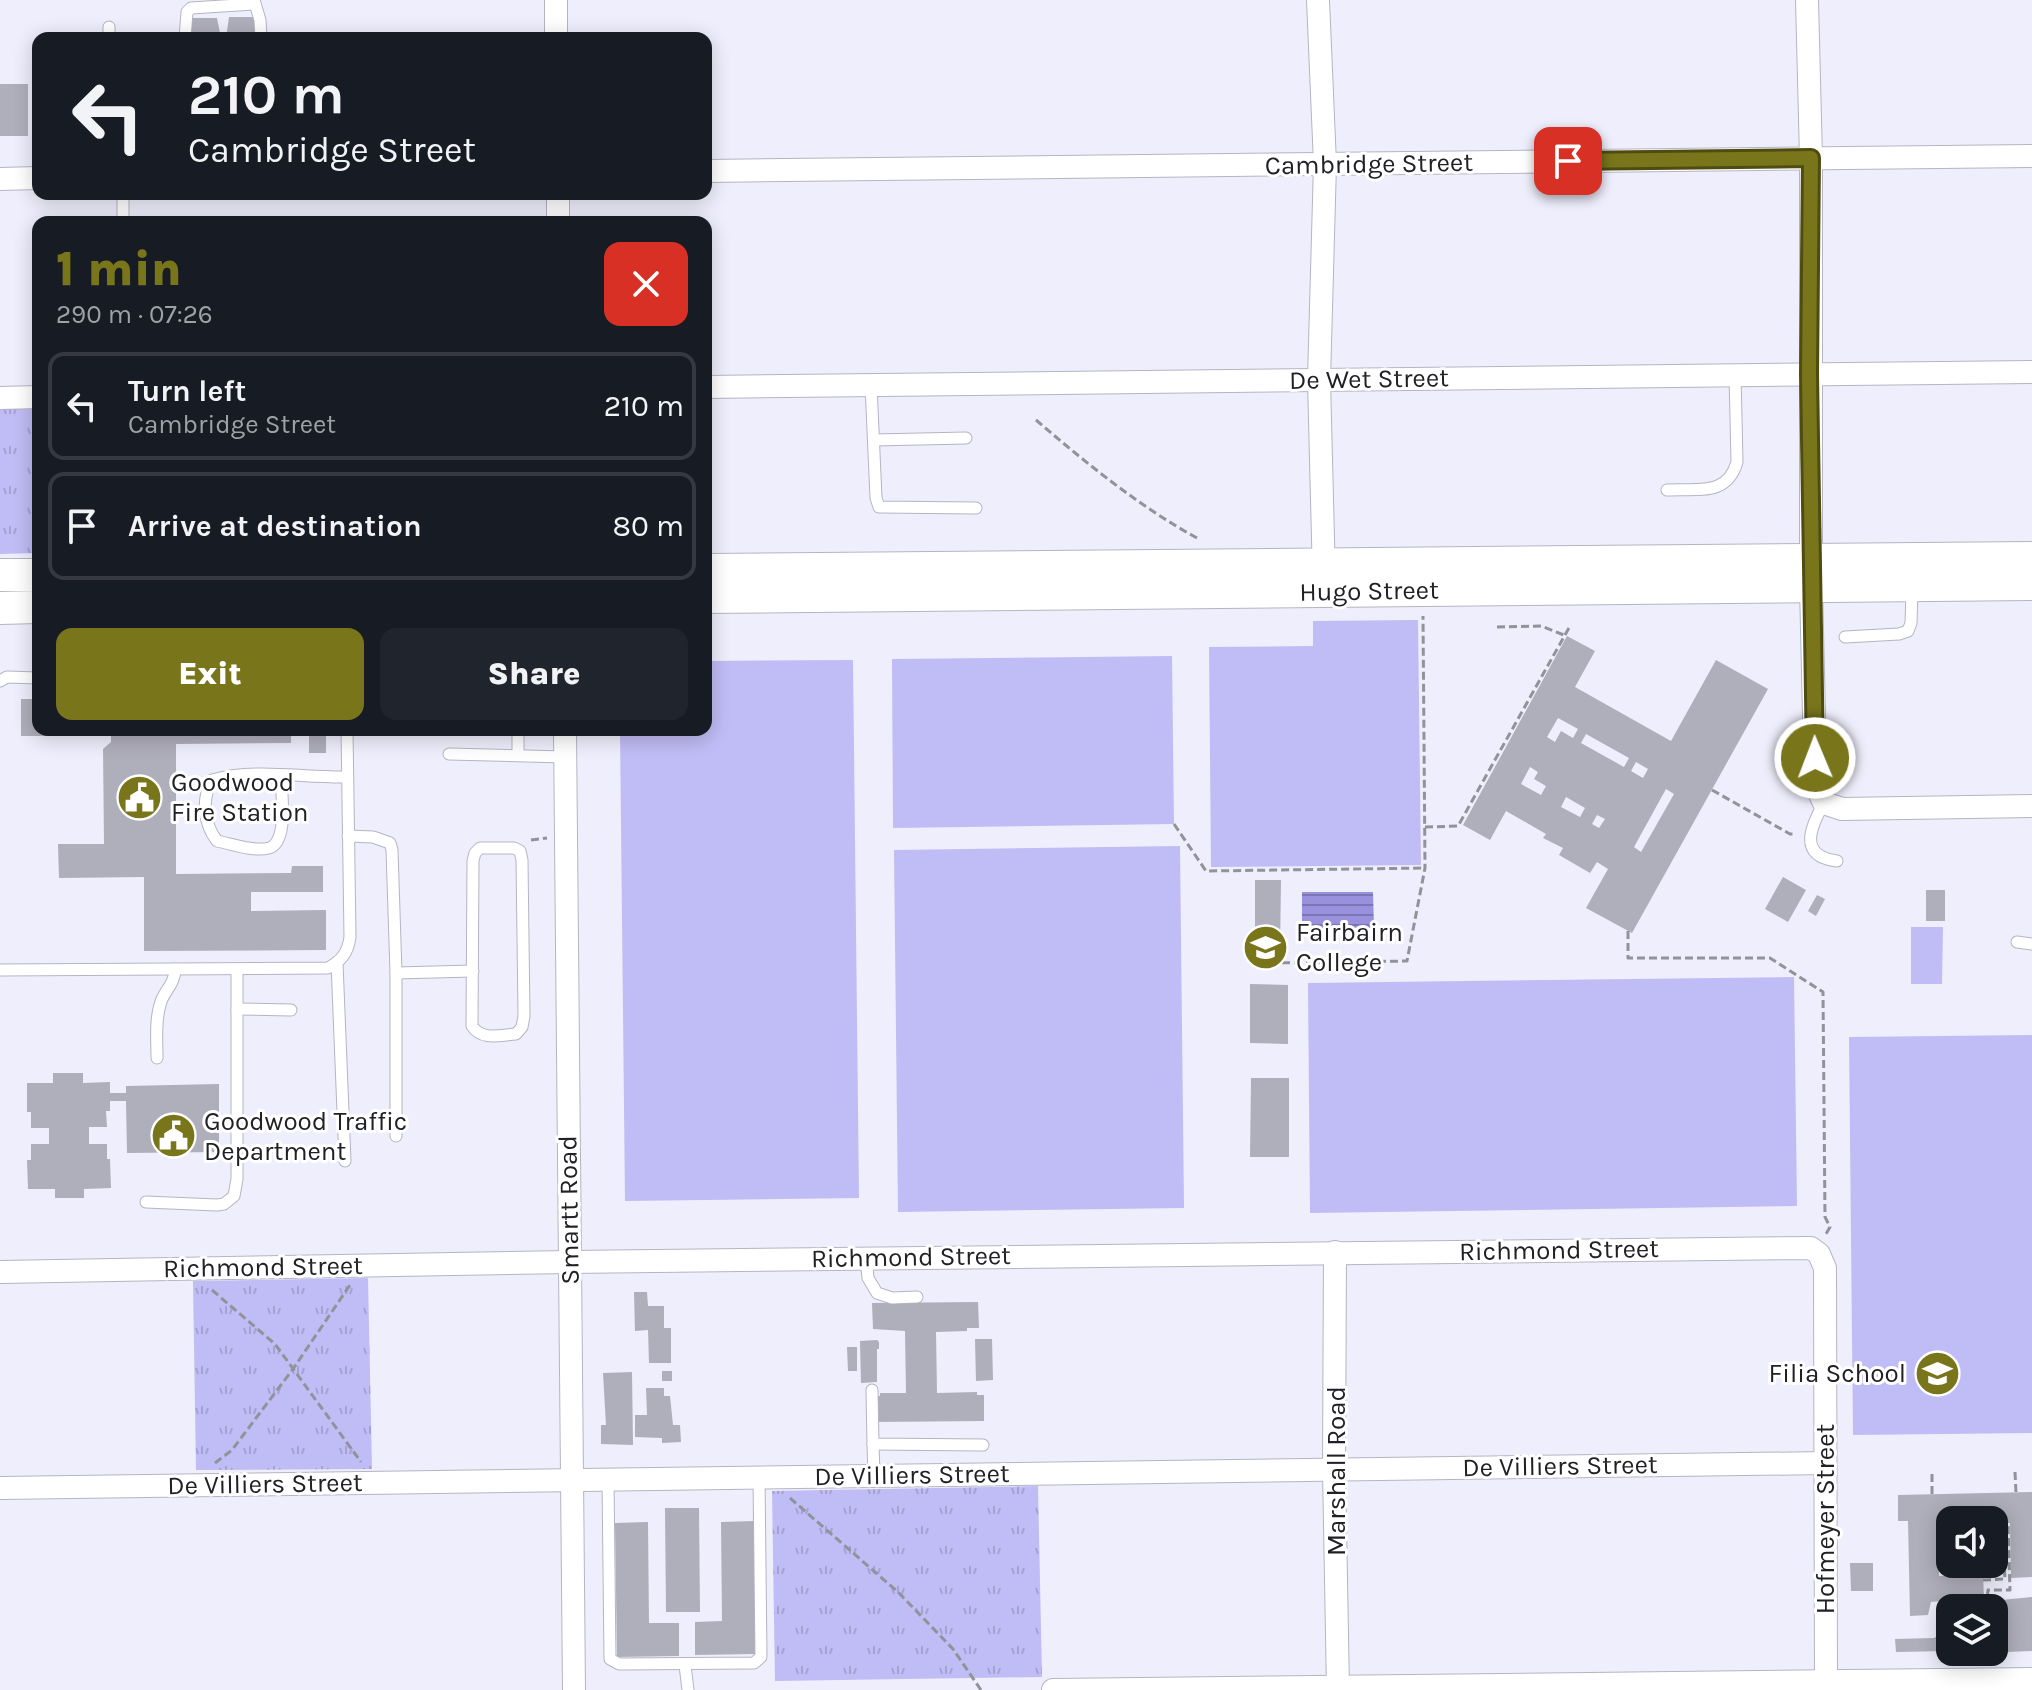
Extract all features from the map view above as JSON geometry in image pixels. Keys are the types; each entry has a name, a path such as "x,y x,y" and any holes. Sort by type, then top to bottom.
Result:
{"street":[{"path":"556,0 556,32"},
{"path":"1318,0 1325,164 1319,380 1324,578"},
{"path":"1807,0 1811,158 1811,573 1818,790 1824,803 1842,809 2032,806"},
{"name":"Cambridge Street","path":"712,171 2032,156"},
{"path":"0,179 32,178"},
{"name":"De Wet Street","path":"712,387 2032,372"},
{"path":"0,398 32,397"},
{"name":"Hugo Street","path":"712,597 1324,578 1811,573 2032,558"},
{"name":"Hugo Street","path":"712,570 1324,578"},
{"name":"Hugo Street","path":"1811,573 1912,585 2032,584"},
{"path":"0,575 32,575"},
{"path":"0,608 32,607"},
{"name":"Smartt Road","path":"565,736 574,1690"},
{"name":"Richmond Street","path":"0,1272 1807,1247 1818,1253"},
{"name":"Marshall Road","path":"1335,1252 1334,1469 1338,1688"},
{"name":"Hofmeyer Street","path":"1818,1253 1825,1268 1826,1686"},
{"name":"De Villiers Street","path":"0,1488 1825,1463"},
{"path":"1053,1690 1826,1686 2032,1679"}],"lane":[{"path":"185,32 187,12 191,8 254,2 261,32"},
{"path":"1667,490 1713,488 1726,484 1733,475 1737,462 1735,375"},
{"path":"871,385 876,498 879,507 976,508"},
{"path":"874,440 966,438"},
{"path":"1845,637 1908,631 1912,585"},
{"path":"0,681 7,677 32,678"},
{"path":"1,969 237,970 328,968 337,963 344,956 350,937 347,736"},
{"path":"518,736 518,754"},
{"path":"449,754 565,757"},
{"path":"281,775 282,832 279,842 269,848 253,848 217,841 207,828 205,814 207,789 212,780 225,776 281,775 347,777"},
{"path":"1824,803 1811,827 1811,841 1819,853 1837,861"},
{"path":"348,836 373,837 390,843 396,973 396,1136"},
{"path":"492,847 520,851 522,1027 516,1034 485,1036 474,1030 472,1024 475,853 480,848 492,847"},
{"path":"2017,942 2032,944"},
{"path":"337,963 345,1161"},
{"path":"157,1058 158,1012 161,999 175,978 175,969"},
{"path":"146,1202 217,1205 234,1196 237,1179 237,970"},
{"path":"396,973 473,971"},
{"path":"237,1009 291,1010"},
{"path":"866,1258 868,1278 877,1293 892,1298 917,1297"},
{"path":"872,1390 874,1475"},
{"path":"873,1444 983,1445"},
{"path":"608,1479 610,1659 619,1664 685,1665 754,1663 761,1657 768,1477"},
{"path":"685,1665 688,1690"}],"path":[{"path":"1036,420 1079,458 1169,523 1197,538"},
{"path":"1270,963 1407,961 1425,868 1423,612"},
{"path":"1497,627 1541,626 1564,635"},
{"path":"1425,827 1458,826 1570,626"},
{"path":"1712,790 1790,834 1797,834 1797,827"},
{"path":"1174,824 1206,871 1425,868"},
{"path":"520,851 532,839 565,838"},
{"path":"1628,931 1628,958 1770,958 1823,992 1825,1217 1830,1227 1818,1253"},
{"path":"214,1463 232,1450 354,1280"},
{"path":"212,1290 275,1344 365,1468"},
{"path":"2015,1472 2016,1493"},
{"path":"1932,1474 1932,1494"},
{"path":"768,1477 899,1593 953,1649 981,1690"},
{"path":"1988,1594 1988,1590 2010,1590 2008,1523"},
{"path":"1971,1564 1973,1572 1941,1572 1942,1565 1971,1564"},
{"path":"1983,1580 2005,1578"}],"green space":[{"path":"32,407 32,553 0,554 0,408"},
{"path":"1418,620 1421,865 1211,867 1209,647 1313,646 1313,621"},
{"path":"1172,656 1174,824 893,828 892,659"},
{"path":"853,660 859,1198 625,1201 620,736 712,736 712,661"},
{"path":"1180,846 1184,1208 898,1212 894,850"},
{"path":"1911,927 1943,927 1942,984 1911,984"},
{"path":"1794,977 1797,1206 1310,1213 1308,983"},
{"path":"2032,1035 2032,1433 1853,1435 1849,1037"},
{"path":"368,1278 372,1469 196,1470 193,1281"},
{"path":"1038,1486 1042,1677 775,1681 772,1491"}],"shaded area":[{"path":"1302,892 1373,892 1374,928 1302,928"}],"building":[{"path":"229,17 255,17 255,32 227,32"},
{"path":"191,18 217,18 220,32 191,32"},
{"path":"0,84 28,84 28,136 0,136"},
{"path":"1567,636 1595,651 1575,687 1671,741 1716,660 1768,689 1632,933 1586,908 1608,869 1597,862 1590,873 1559,855 1563,848 1543,838 1546,834 1506,811 1490,840 1463,825","holes":["1558,718 1578,729 1573,738 1561,731 1555,742 1547,737","1586,734 1629,758 1624,767 1581,743","1636,762 1648,769 1643,778 1631,771","1530,767 1538,772 1534,779 1546,786 1541,795 1521,784","1666,789 1674,794 1641,852 1634,847","1566,797 1585,808 1580,817 1561,807","1597,815 1605,819 1599,828 1592,824"]},
{"name":"Goodwood Fire Station","path":"21,699 32,699 32,736 21,736"},
{"name":"Goodwood Fire Station","path":"111,736 291,736 291,743 176,744 176,874 291,873 292,866 323,866 323,892 251,892 251,911 326,910 326,950 144,951 144,877 59,878 58,844 104,844 103,749 111,742"},
{"name":"Goodwood Fire Station","path":"309,736 326,736 326,753 309,753"},
{"path":"1783,877 1806,890 1788,922 1765,909"},
{"path":"1255,880 1281,880 1280,952 1255,952"},
{"path":"1926,890 1945,890 1945,921 1926,921"},
{"path":"1817,895 1825,899 1816,916 1808,911"},
{"path":"1250,984 1288,985 1288,1044 1250,1043"},
{"name":"Goodwood Traffic Department","path":"53,1073 83,1073 83,1083 110,1082 110,1093 126,1093 126,1086 219,1084 219,1152 127,1153 126,1101 110,1101 110,1111 106,1111 107,1127 89,1127 89,1144 107,1144 111,1188 84,1189 84,1198 55,1198 55,1189 28,1189 27,1160 31,1160 31,1144 49,1144 49,1128 31,1128 31,1112 27,1112 27,1083 53,1083"},
{"path":"1251,1078 1289,1078 1289,1157 1250,1157"},
{"path":"634,1292 647,1292 648,1306 664,1306 664,1328 671,1328 671,1363 649,1363 648,1330 635,1331"},
{"path":"978,1302 979,1328 936,1332 937,1393 977,1392 977,1395 984,1395 984,1421 874,1422 873,1396 906,1393 905,1331 873,1329 872,1303"},
{"path":"975,1339 992,1339 993,1380 976,1381"},
{"path":"877,1340 877,1382 861,1383 860,1341"},
{"path":"847,1347 857,1347 857,1371 848,1371"},
{"path":"662,1371 672,1371 672,1381 662,1381"},
{"path":"632,1372 633,1445 601,1444 601,1425 606,1425 603,1373"},
{"path":"646,1388 664,1388 664,1396 670,1396 673,1425 680,1425 681,1442 662,1443 662,1438 635,1437 635,1415 647,1415"},
{"path":"2032,1492 2032,1577 2011,1578 2008,1506 1936,1506 1936,1578 1983,1578 1984,1594 1936,1594 1936,1602 1931,1602 1928,1615 1910,1616 1908,1521 1898,1521 1898,1495"},
{"path":"665,1508 699,1508 700,1612 666,1612"},
{"path":"754,1521 756,1654 695,1655 695,1622 722,1621 721,1522"},
{"path":"648,1522 649,1623 679,1623 679,1656 617,1657 615,1523"},
{"path":"1850,1563 1873,1563 1873,1591 1851,1591"},
{"path":"2032,1597 2032,1651 2008,1652 2008,1599"},
{"path":"1936,1637 1936,1651 1896,1652 1895,1639"}],"place":[{"name":"Goodwood Fire Station","path":"140,797"},
{"name":"Fairbairn College","path":"1265,947"},
{"name":"Goodwood Traffic Department","path":"173,1136"},
{"name":"Filia School","path":"1937,1373"}],"route":[{"path":"1568,161 1811,158 1809,374 1815,758"}]}
